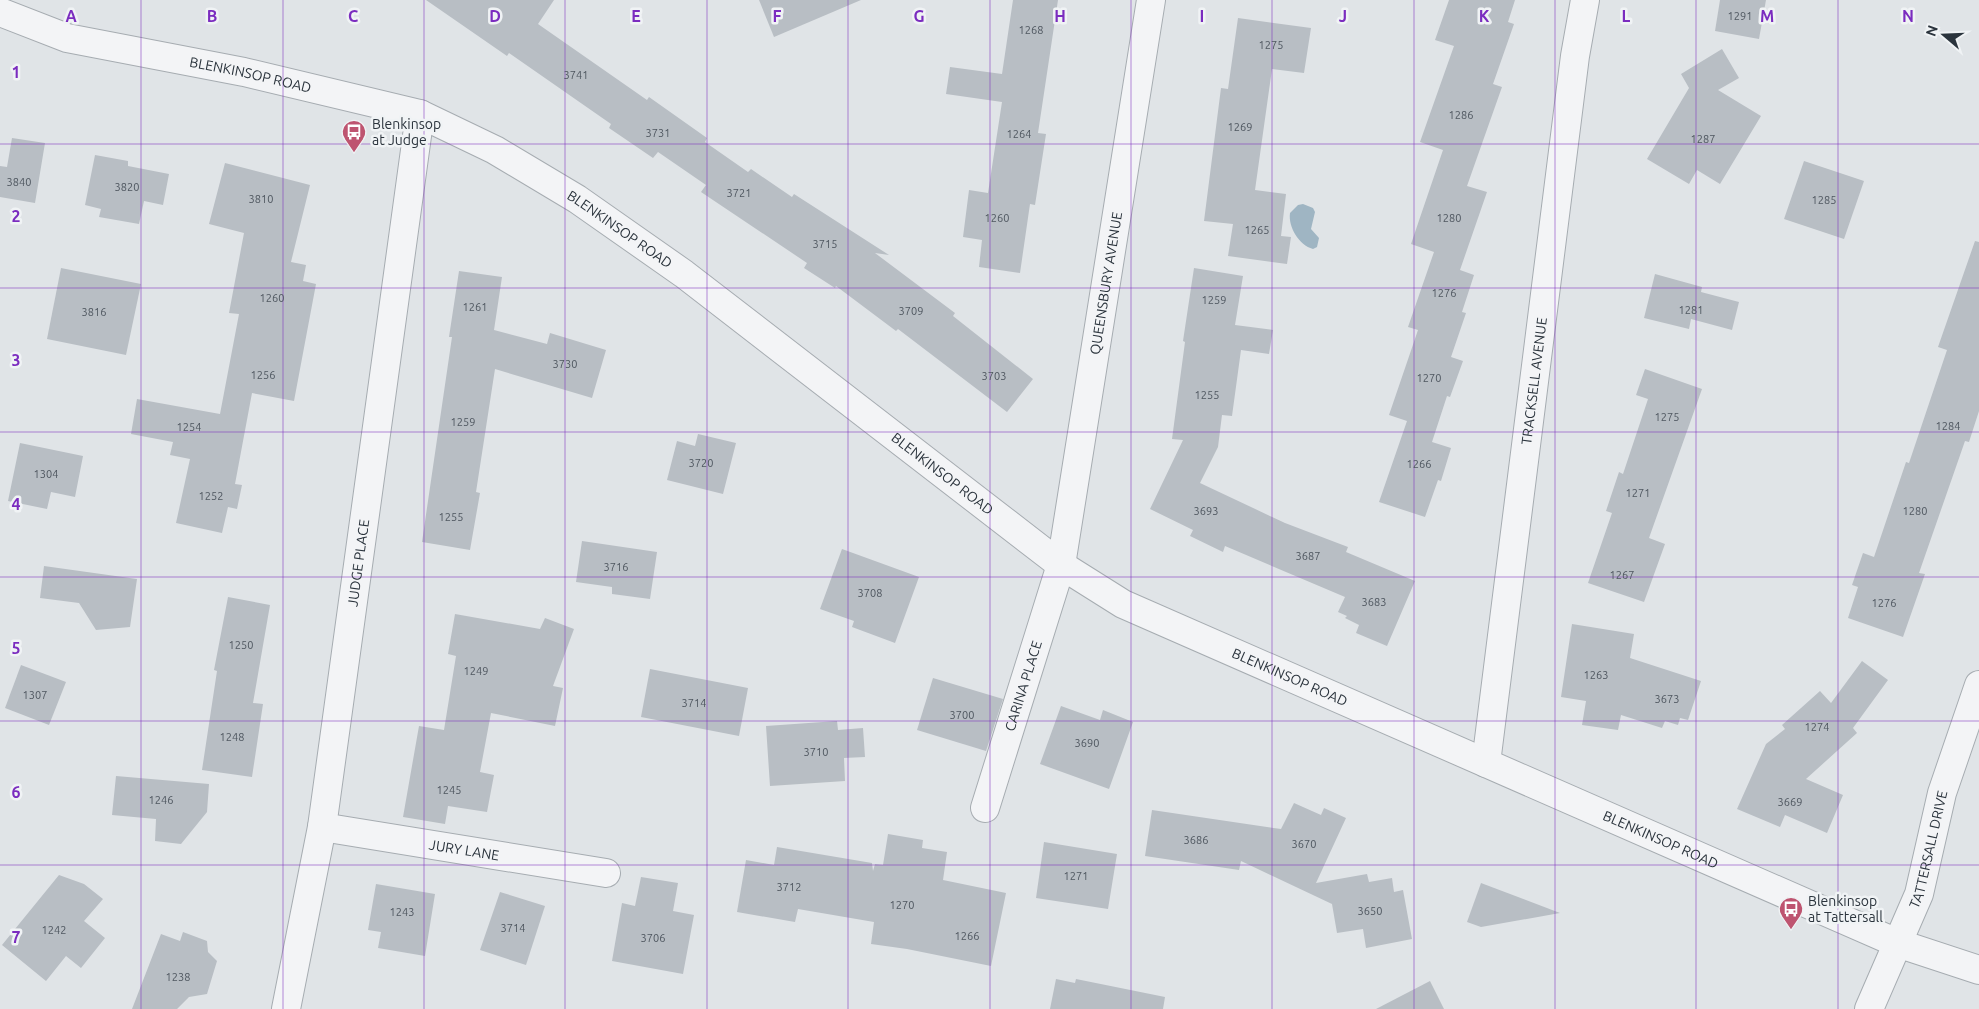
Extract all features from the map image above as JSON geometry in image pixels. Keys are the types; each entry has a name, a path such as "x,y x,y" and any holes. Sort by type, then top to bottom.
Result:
{"street":[{"name":"QUEENSBURY AVENUE","path":"1061,565 1150,0"},
{"name":"TRACKSELL AVENUE","path":"1486,763 1576,56 1585,0"},
{"name":"BLENKINSOP ROAD","path":"0,12 67,38 244,72 420,114 495,150 578,199 677,269 1061,565 1123,604 1897,942 1979,970"},
{"name":"JUDGE PLACE","path":"286,1009 322,827 420,114"},
{"name":"CARINA PLACE","path":"984,808 1061,565"},
{"name":"TATTERSALL DRIVE","path":"1869,1009 1919,894 1942,793 1979,685"},
{"name":"JURY LANE","path":"322,827 606,873"}],"water":[{"path":"1303,204 1313,208 1315,212 1311,229 1319,238 1317,247 1313,249 1299,240 1291,224 1290,213 1298,205"}],"building":[{"path":"426,0 554,0 538,24 647,100 649,97 707,138 705,142 748,172 751,169 792,197 794,194 889,255 875,253 955,313 953,316 1033,379 1007,412 898,329 896,331 836,286 835,288 804,268 807,263 701,192 706,185 658,152 653,158 609,128 611,124 509,53 507,56"},
{"path":"759,0 861,0 774,37"},
{"path":"1013,0 1058,0 1038,133 1046,134 1035,205 1030,204 1020,273 979,267 982,240 963,237 969,190 988,193 1002,102 946,94 950,67 1002,74"},
{"path":"1449,0 1515,0 1508,22 1514,24 1493,84 1502,87 1467,186 1487,192 1460,270 1474,275 1462,312 1466,313 1451,357 1463,361 1450,397 1447,396 1432,442 1451,448 1441,481 1438,480 1425,517 1379,502 1407,421 1389,415 1418,330 1408,327 1434,252 1411,244 1443,150 1420,142 1454,46 1435,40"},
{"path":"1720,0 1766,0 1759,39 1715,31"},
{"path":"1238,18 1311,28 1304,73 1272,69 1255,190 1286,194 1281,236 1291,237 1287,264 1228,256 1233,224 1204,221 1221,88 1228,89"},
{"path":"1722,49 1739,78 1718,90 1761,116 1720,184 1697,170 1689,184 1647,159 1689,88 1681,74"},
{"path":"12,138 45,143 35,203 0,197 0,166 7,167"},
{"path":"95,155 128,161 128,166 169,174 163,205 144,201 139,224 99,217 101,209 85,205"},
{"path":"1804,161 1864,181 1844,239 1784,219"},
{"path":"225,163 310,185 291,262 306,265 303,281 316,284 294,401 252,393 235,484 242,485 237,509 228,507 222,533 176,523 190,459 170,455 173,442 131,434 137,399 220,414 239,314 229,313 244,233 209,224"},
{"path":"1975,241 1979,242 1979,411 1969,442 1965,441 1919,573 1925,574 1903,637 1848,618 1858,587 1852,585 1863,553 1874,557 1906,462 1909,463 1947,350 1938,347"},
{"path":"61,268 141,284 126,355 47,339"},
{"path":"1194,268 1243,276 1235,325 1273,330 1269,354 1241,350 1232,416 1222,415 1218,447 1200,483 1285,523 1348,547 1346,552 1415,581 1387,646 1356,633 1359,625 1338,612 1345,597 1225,546 1223,552 1190,536 1193,530 1150,509 1183,440 1172,439 1185,342 1183,341"},
{"path":"459,271 502,277 494,330 547,344 550,333 606,350 592,398 495,369 476,492 480,493 470,550 422,542 452,337 449,337"},
{"path":"1655,274 1702,287 1701,292 1739,302 1732,330 1691,319 1689,329 1644,318"},
{"path":"1645,369 1702,389 1649,538 1665,544 1644,602 1588,583 1612,513 1606,511 1619,472 1623,474 1648,399 1636,395"},
{"path":"698,434 736,443 723,494 667,480 677,441 695,446"},
{"path":"20,443 83,456 75,497 51,492 47,509 8,501"},
{"path":"582,541 657,552 650,599 612,594 612,587 576,582"},
{"path":"842,549 919,577 895,643 852,627 854,621 820,609"},
{"path":"44,566 137,579 130,627 96,630 79,603 40,598"},
{"path":"228,597 270,605 253,703 263,704 252,777 202,770 217,671 214,670"},
{"path":"455,614 540,629 545,618 574,629 553,686 563,688 555,726 491,713 480,772 494,775 487,812 448,806 445,824 403,817 419,726 444,730 456,656 448,654"},
{"path":"1572,624 1634,634 1630,658 1701,681 1688,720 1680,718 1678,725 1665,721 1662,728 1621,715 1618,730 1582,725 1586,701 1561,697"},
{"path":"1862,661 1888,680 1853,728 1857,733 1806,779 1843,795 1827,833 1785,815 1780,827 1737,809 1766,744 1785,729 1782,725 1820,691 1831,703"},
{"path":"21,665 66,682 49,725 5,708"},
{"path":"650,669 748,688 739,736 641,717"},
{"path":"933,678 1003,699 986,751 917,730"},
{"path":"1061,706 1100,720 1103,710 1133,722 1109,789 1040,764"},
{"path":"837,721 838,730 863,728 865,757 844,758 845,781 770,786 766,726"},
{"path":"116,776 209,784 207,812 181,844 155,841 156,819 112,815"},
{"path":"1294,803 1321,815 1324,808 1346,818 1316,883 1367,874 1369,882 1392,878 1394,892 1403,890 1412,939 1366,948 1363,929 1337,933 1332,904 1241,861 1239,870 1145,856 1152,810 1281,829"},
{"path":"888,834 923,840 922,848 947,852 943,880 1006,893 991,966 907,949 871,944 874,922 798,909 795,922 737,912 746,860 774,865 777,847 872,863 873,871 875,864 883,865"},
{"path":"1044,842 1117,854 1108,909 1036,898"},
{"path":"59,875 84,884 103,899 84,921 105,938 81,968 66,956 46,981 2,945"},
{"path":"641,877 678,883 673,911 694,915 683,974 612,961 622,903 635,906"},
{"path":"1481,883 1560,913 1481,927 1467,922"},
{"path":"376,884 435,894 425,956 378,948 381,932 368,930"},
{"path":"500,892 545,906 526,965 480,950"},
{"path":"183,932 207,941 208,952 217,961 207,994 189,997 177,1009 132,1009 161,934 180,941"},
{"path":"1056,979 1075,983 1076,979 1165,997 1163,1009 1050,1009"},
{"path":"1430,981 1444,1009 1376,1009"}],"place":[{"name":"Blenkinsop at Judge","path":"354,153"},
{"name":"Blenkinsop at Tattersall","path":"1791,930"}]}
